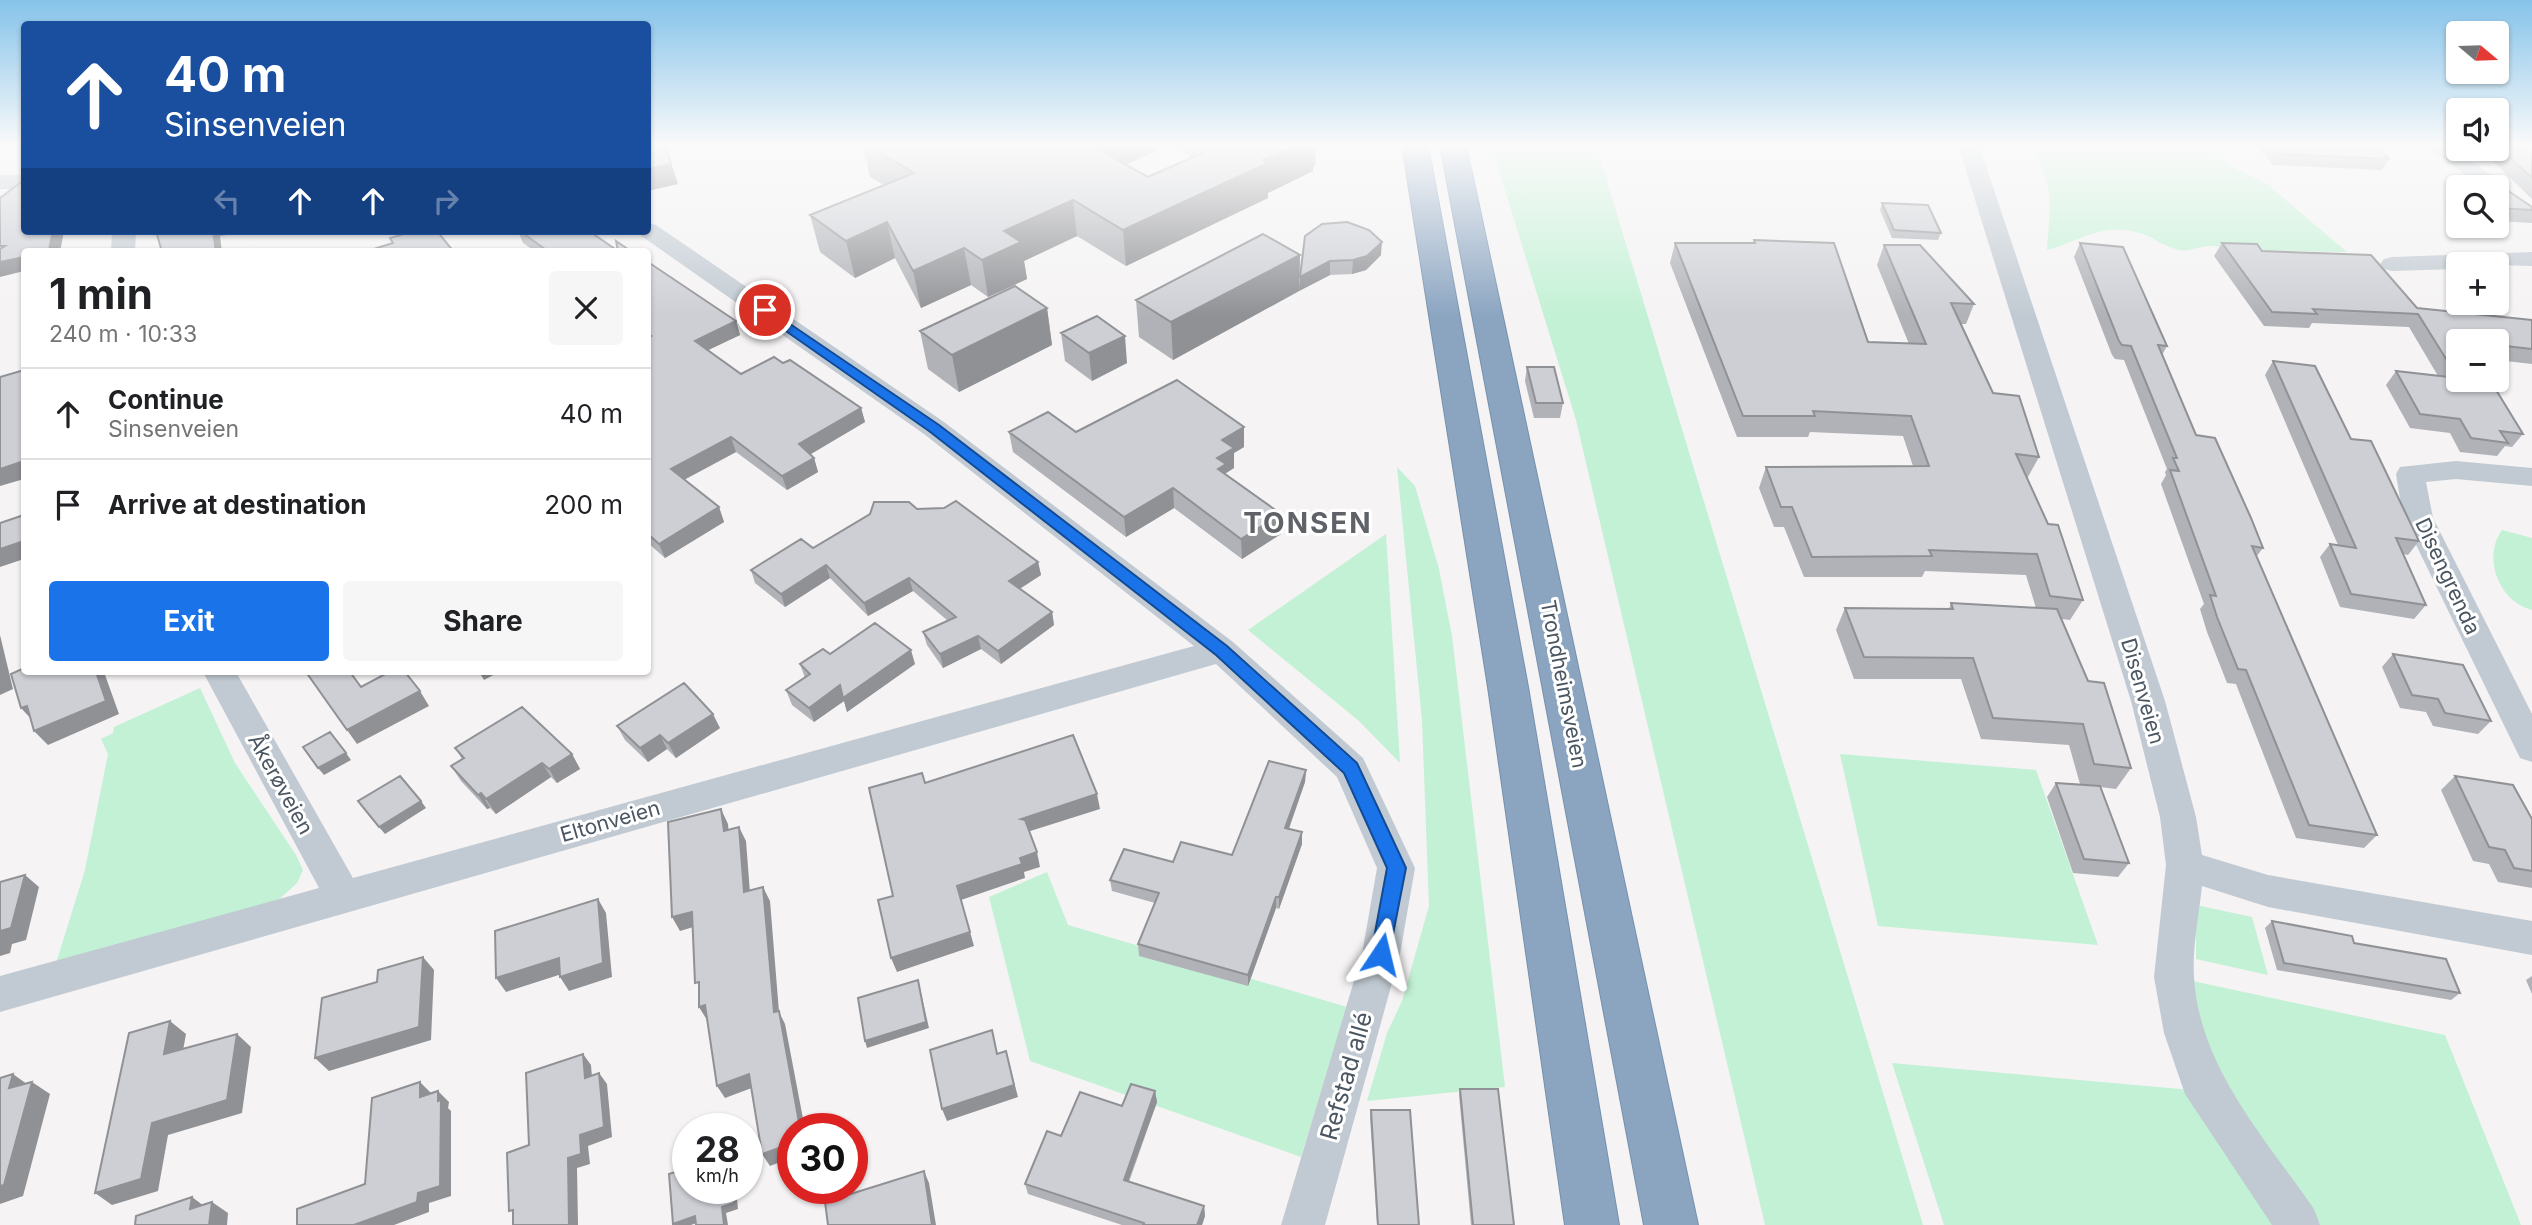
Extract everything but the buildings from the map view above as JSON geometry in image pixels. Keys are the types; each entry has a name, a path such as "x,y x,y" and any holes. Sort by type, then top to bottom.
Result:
{"highway":[{"path":"1425,202 1508,687 1592,1225"},
{"name":"Trondheimsveien","path":"1465,202 1671,1225"}],"street":[{"name":"Disenveien","path":"1987,202 2148,701 2178,817 2185,864 2174,977 2184,1033 2200,1080 2298,1225"},
{"path":"651,232 934,428 1222,650"},
{"path":"2392,264 2532,259"},
{"name":"Disengrenda","path":"2532,477 2456,470 2410,474 2418,518 2532,748"},
{"name":"Refstad allé","path":"1222,650 1351,768 1396,868 1381,954 1303,1225"},
{"name":"Eltonveien","path":"0,994 1222,650"},
{"name":"Åkerøveien","path":"221,675 343,896"},
{"path":"2185,864 2268,891 2532,938"}],"green space":[{"path":"1509,202 1613,202 1923,1225 1765,1225 1576,420"},
{"path":"2050,202 2288,202 2347,252 2212,246 2180,250 2126,230 2102,231 2047,250"},
{"path":"1397,467 1415,486 1439,569 1452,636 1505,1087 1367,1101 1387,1033 1402,1001 1429,906 1422,720"},
{"path":"2502,530 2532,538 2532,610 2511,598 2497,577 2494,553"},
{"path":"1386,534 1400,763 1359,721 1248,630"},
{"path":"200,688 235,763 296,855 303,870 297,883 275,903 53,973 85,870 108,754 101,739 113,733 114,727"},
{"path":"1840,754 2036,770 2098,945 1878,926"},
{"path":"1047,872 1068,925 1347,1007 1301,1157 1030,1061 989,897"},
{"path":"2196,905 2252,917 2268,975 2196,959"},
{"path":"2174,977 2445,1035 2521,1225 1944,1225 1892,1063 2191,1090"}],"district":[{"name":"TONSEN","path":"1308,523"}],"route":[{"path":"765,310 934,428 1222,650 1351,768 1396,868 1381,954"}]}
